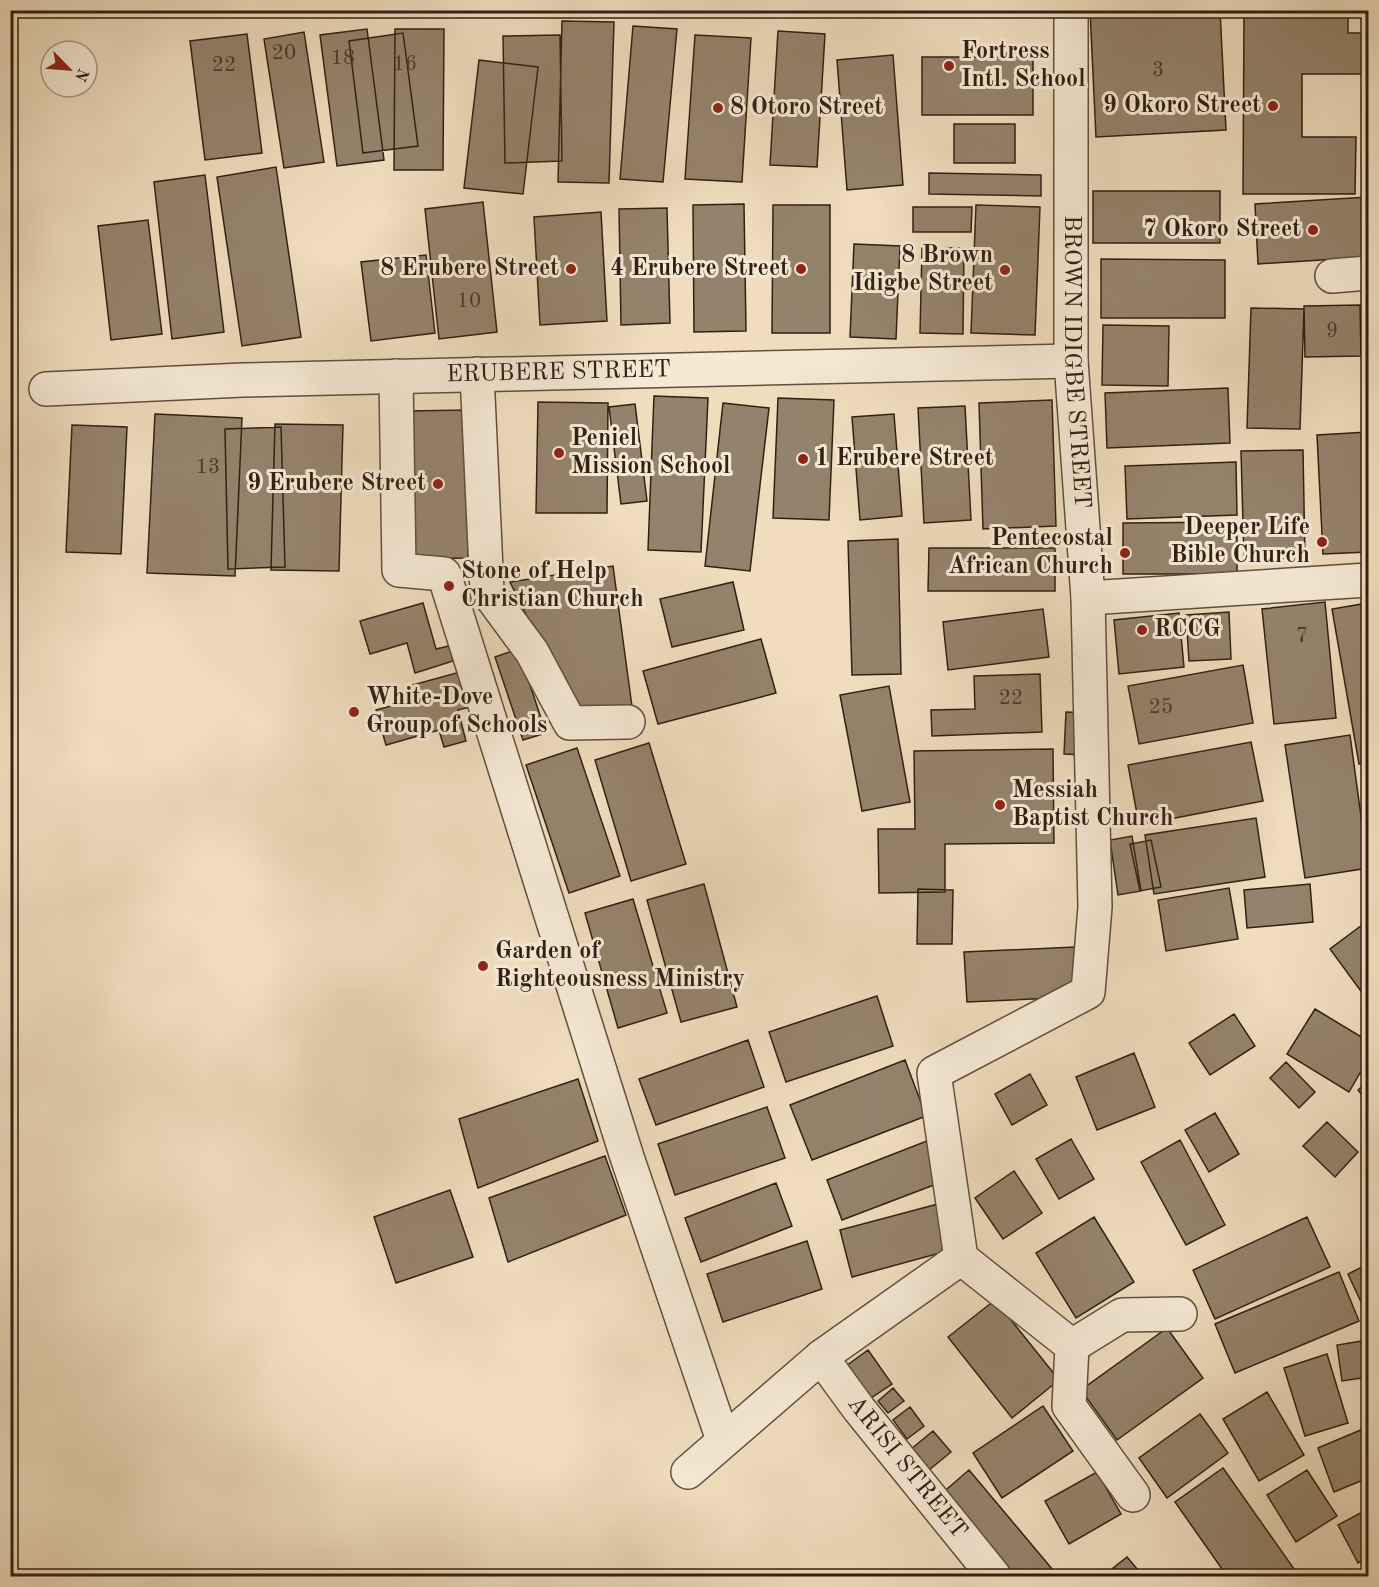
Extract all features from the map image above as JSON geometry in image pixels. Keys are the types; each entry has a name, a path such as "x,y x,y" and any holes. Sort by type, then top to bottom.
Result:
{"street":[{"name":"BROWN IDIGBE STREET","path":"961,1258 934,1073 1088,993 1095,907 1088,598 1071,361 1071,10"},
{"path":"1332,276 1368,273"},
{"name":"ERUBERE STREET","path":"46,389 243,380 1071,361"},
{"path":"477,374 487,591 532,652 570,723 628,722"},
{"path":"396,376 399,570 444,574 627,1157 723,1440"},
{"path":"1088,598 1368,580"},
{"path":"688,1472 821,1357 961,1258 1072,1346"},
{"path":"1072,1346 1122,1314 1180,1314"},
{"path":"1072,1346 1070,1406 1132,1495"},
{"name":"ARISI STREET","path":"821,1357 859,1409 994,1576"}],"building":[{"path":"1090,10 1220,10 1226,130 1096,137"},
{"name":"9 Okoro Street","path":"1244,16 1348,16 1348,33 1364,33 1364,74 1302,74 1302,137 1356,137 1355,194 1243,194"},
{"path":"562,21 614,22 609,183 558,182"},
{"path":"633,26 677,29 663,182 620,179"},
{"path":"367,29 384,160 337,166 320,35"},
{"path":"395,29 444,29 443,170 394,170"},
{"path":"778,31 825,34 817,167 770,165"},
{"path":"304,32 324,162 284,168 264,39"},
{"path":"403,33 418,146 363,153 349,41"},
{"path":"247,34 262,153 205,160 190,41"},
{"path":"560,35 562,161 505,163 503,36"},
{"name":"8 Otoro Street","path":"695,35 751,38 742,182 685,179"},
{"path":"893,55 903,185 847,190 837,60"},
{"path":"922,57 1033,57 1033,115 922,115"},
{"path":"479,60 538,67 523,194 464,188"},
{"path":"954,124 1015,124 1015,163 954,163"},
{"path":"276,167 301,337 242,346 217,177"},
{"path":"929,173 1041,175 1041,196 929,194"},
{"path":"205,175 224,332 172,339 154,182"},
{"path":"1093,191 1220,191 1220,243 1093,243"},
{"name":"7 Okoro Street","path":"1368,197 1368,257 1258,264 1255,204"},
{"path":"483,202 497,332 439,339 425,209"},
{"path":"744,204 746,331 694,332 693,205"},
{"name":"4 Erubere Street","path":"773,205 830,205 830,333 772,333"},
{"name":"8 Brown Idigbe Street","path":"976,205 1040,207 1035,335 971,333"},
{"path":"913,207 972,207 971,232 913,232"},
{"path":"667,208 670,323 621,325 619,209"},
{"name":"8 Erubere Street","path":"601,212 607,321 540,325 534,217"},
{"path":"148,220 162,334 111,340 98,226"},
{"path":"854,244 900,246 896,339 850,337"},
{"path":"922,248 964,248 963,334 920,333"},
{"path":"426,255 435,333 371,341 361,262"},
{"path":"1101,259 1225,260 1225,318 1101,318"},
{"path":"1360,305 1361,356 1305,357 1304,306"},
{"path":"1251,308 1304,309 1300,429 1247,428"},
{"path":"1103,325 1169,326 1168,386 1102,385"},
{"path":"1228,388 1230,443 1107,448 1105,393"},
{"path":"654,396 708,398 701,552 648,550"},
{"name":"1 Erubere Street","path":"778,398 834,400 829,520 773,518"},
{"path":"1052,400 1056,526 983,529 979,403"},
{"path":"538,402 608,403 607,513 536,513"},
{"path":"723,403 769,408 750,571 705,566"},
{"path":"635,404 647,501 621,504 609,407"},
{"path":"965,406 971,520 924,523 918,408"},
{"name":"9 Erubere Street","path":"467,410 468,558 409,559 407,411"},
{"path":"155,414 242,418 235,576 147,573"},
{"path":"894,414 902,516 860,520 852,417"},
{"path":"275,424 343,425 339,571 271,570"},
{"path":"72,425 127,427 121,554 66,552"},
{"path":"281,427 285,567 228,569 225,429"},
{"path":"1368,432 1368,552 1323,554 1317,435"},
{"path":"1303,450 1305,558 1244,560 1241,451"},
{"path":"1236,462 1237,515 1127,519 1125,466"},
{"path":"1237,522 1237,574 1123,574 1123,523"},
{"path":"898,539 901,674 852,675 848,541"},
{"path":"929,548 1055,548 1055,591 928,591"},
{"path":"613,566 633,714 579,722 510,582"},
{"path":"733,582 744,630 672,647 660,599"},
{"path":"1325,602 1336,718 1274,724 1262,609"},
{"path":"423,603 436,649 449,646 453,661 415,673 407,643 370,654 360,621"},
{"path":"1368,603 1368,762 1359,764 1332,609"},
{"path":"1043,609 1049,657 948,670 943,622"},
{"path":"1229,612 1231,659 1189,661 1186,615"},
{"path":"1179,613 1184,667 1119,674 1114,620"},
{"path":"761,639 776,693 658,724 643,671"},
{"path":"518,649 546,733 523,740 495,657"},
{"path":"1243,665 1253,723 1139,744 1128,686"},
{"path":"464,671 474,706 458,710 466,741 444,747 439,730 386,745 376,710 413,700 409,686"},
{"path":"1040,674 1042,732 932,736 931,710 975,709 974,676"},
{"path":"889,686 910,802 862,811 840,695"},
{"path":"1066,712 1086,713 1085,755 1064,754"},
{"path":"1350,735 1368,868 1305,878 1285,745"},
{"path":"1251,742 1263,801 1139,825 1128,765"},
{"path":"649,743 686,864 631,881 595,760"},
{"path":"577,748 620,876 569,893 526,765"},
{"path":"1053,749 1054,843 945,844 945,892 879,893 878,829 915,829 914,751"},
{"path":"1256,818 1265,877 1154,894 1145,835"},
{"path":"1132,836 1141,891 1118,895 1110,840"},
{"path":"1151,840 1161,887 1140,891 1130,844"},
{"path":"704,884 737,1007 681,1022 647,900"},
{"path":"1310,884 1313,922 1247,928 1244,890"},
{"path":"1229,888 1238,939 1166,951 1158,900"},
{"path":"918,889 953,890 952,944 917,944"},
{"path":"633,899 667,1013 618,1028 585,913"},
{"path":"1362,925 1368,934 1368,997 1366,998 1330,949"},
{"path":"1075,947 1077,997 967,1002 964,952"},
{"path":"877,996 893,1046 786,1082 769,1032"},
{"path":"1315,1009 1368,1041 1368,1059 1349,1092 1287,1054"},
{"path":"1234,1014 1255,1046 1210,1075 1189,1043"},
{"path":"748,1040 764,1087 656,1125 639,1079"},
{"path":"1134,1053 1155,1107 1097,1130 1076,1077"},
{"path":"905,1060 926,1116 812,1160 790,1105"},
{"path":"1286,1062 1315,1092 1299,1108 1270,1078"},
{"path":"1030,1074 1047,1105 1012,1125 995,1094"},
{"path":"578,1079 598,1141 478,1188 459,1119"},
{"path":"1368,1081 1368,1102 1358,1090"},
{"path":"767,1107 785,1158 675,1195 658,1144"},
{"path":"1215,1113 1239,1154 1209,1172 1185,1130"},
{"path":"1327,1122 1358,1152 1335,1177 1303,1146"},
{"path":"932,1139 947,1180 842,1220 827,1180"},
{"path":"1071,1139 1094,1179 1059,1199 1036,1159"},
{"path":"1180,1140 1225,1225 1186,1245 1141,1162"},
{"path":"605,1156 626,1215 508,1262 489,1198"},
{"path":"1014,1171 1042,1213 1003,1239 975,1198"},
{"path":"776,1183 792,1226 701,1262 685,1218"},
{"path":"450,1190 473,1257 396,1283 374,1217"},
{"path":"938,1204 951,1250 852,1277 840,1230"},
{"path":"1094,1217 1134,1282 1076,1318 1036,1253"},
{"path":"1307,1217 1330,1267 1215,1319 1193,1270"},
{"path":"807,1241 822,1289 723,1322 707,1274"},
{"path":"1368,1264 1368,1317 1348,1274"},
{"path":"1339,1272 1359,1321 1235,1373 1215,1324"},
{"path":"995,1300 1059,1380 1012,1418 948,1337"},
{"path":"1167,1328 1203,1378 1117,1440 1081,1390"},
{"path":"1368,1340 1368,1377 1342,1381 1337,1345"},
{"path":"868,1350 892,1384 865,1402 842,1369"},
{"path":"1327,1354 1348,1423 1305,1436 1284,1368"},
{"path":"893,1388 904,1401 888,1413 878,1401"},
{"path":"1267,1392 1304,1455 1259,1481 1223,1419"},
{"path":"1043,1406 1073,1451 1002,1498 973,1453"},
{"path":"910,1407 924,1426 907,1439 893,1420"},
{"path":"1200,1414 1228,1453 1167,1498 1139,1458"},
{"path":"1368,1427 1368,1478 1334,1492 1318,1448"},
{"path":"933,1431 951,1452 929,1470 911,1449"},
{"path":"1223,1468 1299,1576 1227,1576 1175,1502"},
{"path":"969,1470 1058,1576 1009,1576 941,1494"},
{"path":"1307,1470 1337,1516 1296,1542 1267,1495"},
{"path":"1097,1472 1121,1514 1069,1544 1045,1501"},
{"path":"1368,1509 1368,1557 1358,1563 1338,1525"},
{"path":"1127,1557 1143,1576 1103,1576"}],"place":[{"name":"Fortress Intl. School","path":"949,66"},
{"name":"9 Okoro Street","path":"1273,106"},
{"name":"8 Otoro Street","path":"718,108"},
{"name":"7 Okoro Street","path":"1313,230"},
{"name":"8 Erubere Street","path":"571,269"},
{"name":"4 Erubere Street","path":"801,269"},
{"name":"8 Brown Idigbe Street","path":"1005,270"},
{"name":"Peniel Mission School","path":"559,453"},
{"name":"1 Erubere Street","path":"803,459"},
{"name":"9 Erubere Street","path":"438,484"},
{"name":"Deeper Life Bible Church","path":"1322,542"},
{"name":"Pentecostal African Church","path":"1125,553"},
{"name":"Stone of Help Christian Church","path":"449,586"},
{"name":"RCCG","path":"1142,630"},
{"name":"White-Dove Group of Schools","path":"354,712"},
{"name":"Messiah Baptist Church","path":"1000,805"},
{"name":"Garden of Righteousness Ministry","path":"483,966"}]}
